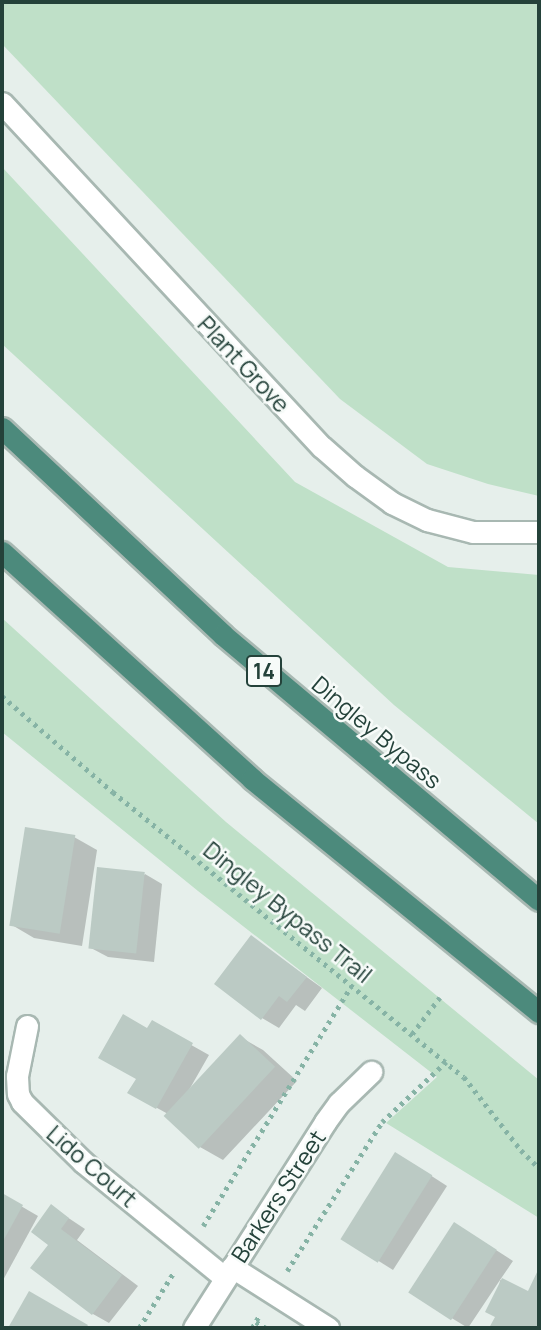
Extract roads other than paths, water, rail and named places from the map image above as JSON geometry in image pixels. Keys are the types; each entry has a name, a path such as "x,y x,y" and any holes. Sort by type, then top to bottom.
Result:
{"highway":[{"name":"Dingley Bypass","path":"2,428 233,644 539,900"},
{"path":"2,552 252,779 539,1012"}],"street":[{"name":"Plant Grove","path":"2,103 313,437 355,476 392,503 427,520 472,532 539,532"},
{"name":"Lido Court","path":"27,1026 17,1076 19,1098 70,1150 189,1248 229,1272 273,1293 328,1328"},
{"name":"Barkers Street","path":"194,1328 330,1116 371,1072"}]}
